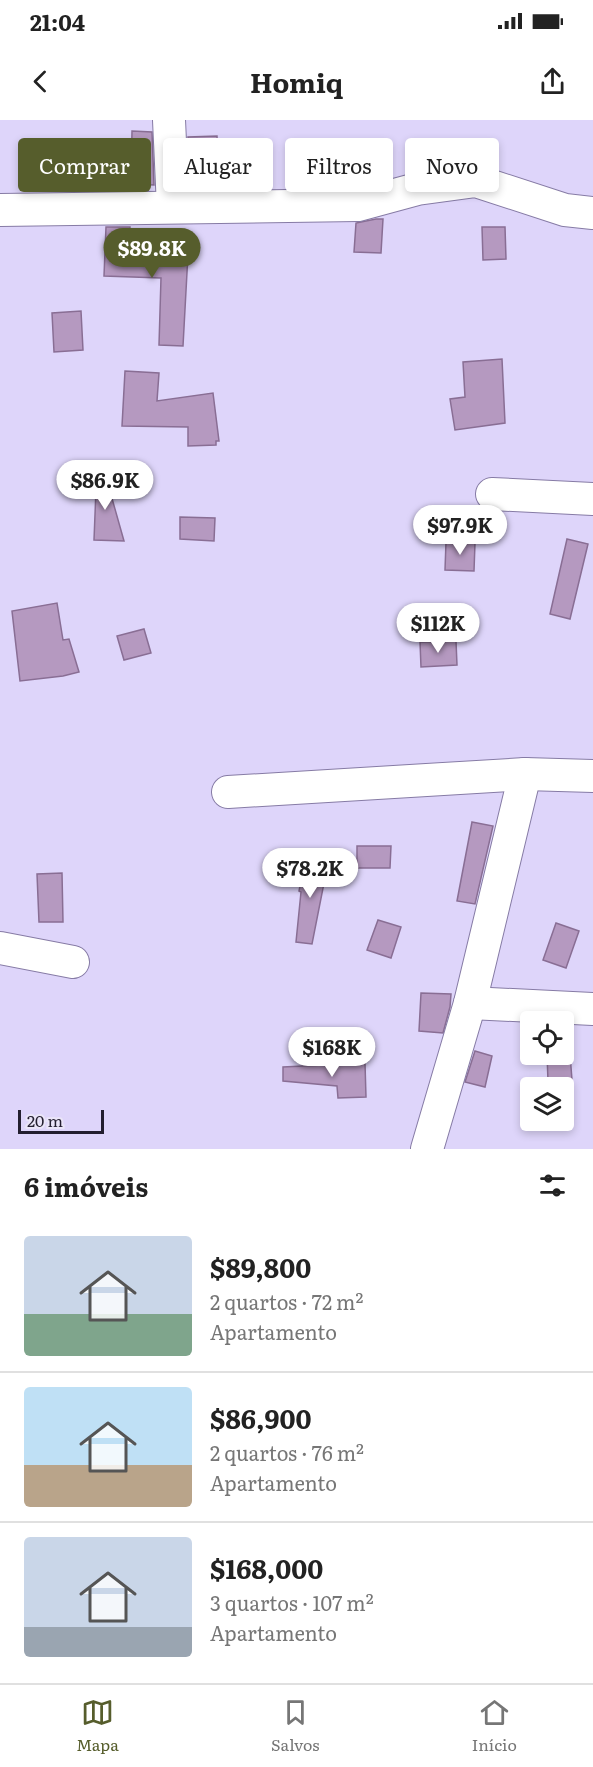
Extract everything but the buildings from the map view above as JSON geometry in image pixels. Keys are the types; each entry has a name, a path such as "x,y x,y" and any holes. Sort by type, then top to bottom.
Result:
{"street":[{"path":"169,120 172,207"},
{"path":"0,210 358,205 417,189 476,181 565,210 593,213"},
{"path":"492,494 593,499"},
{"path":"427,1149 470,1004 525,774"},
{"path":"228,792 525,774 593,776"},
{"path":"0,948 74,962"},
{"path":"470,1004 593,1010"}]}
